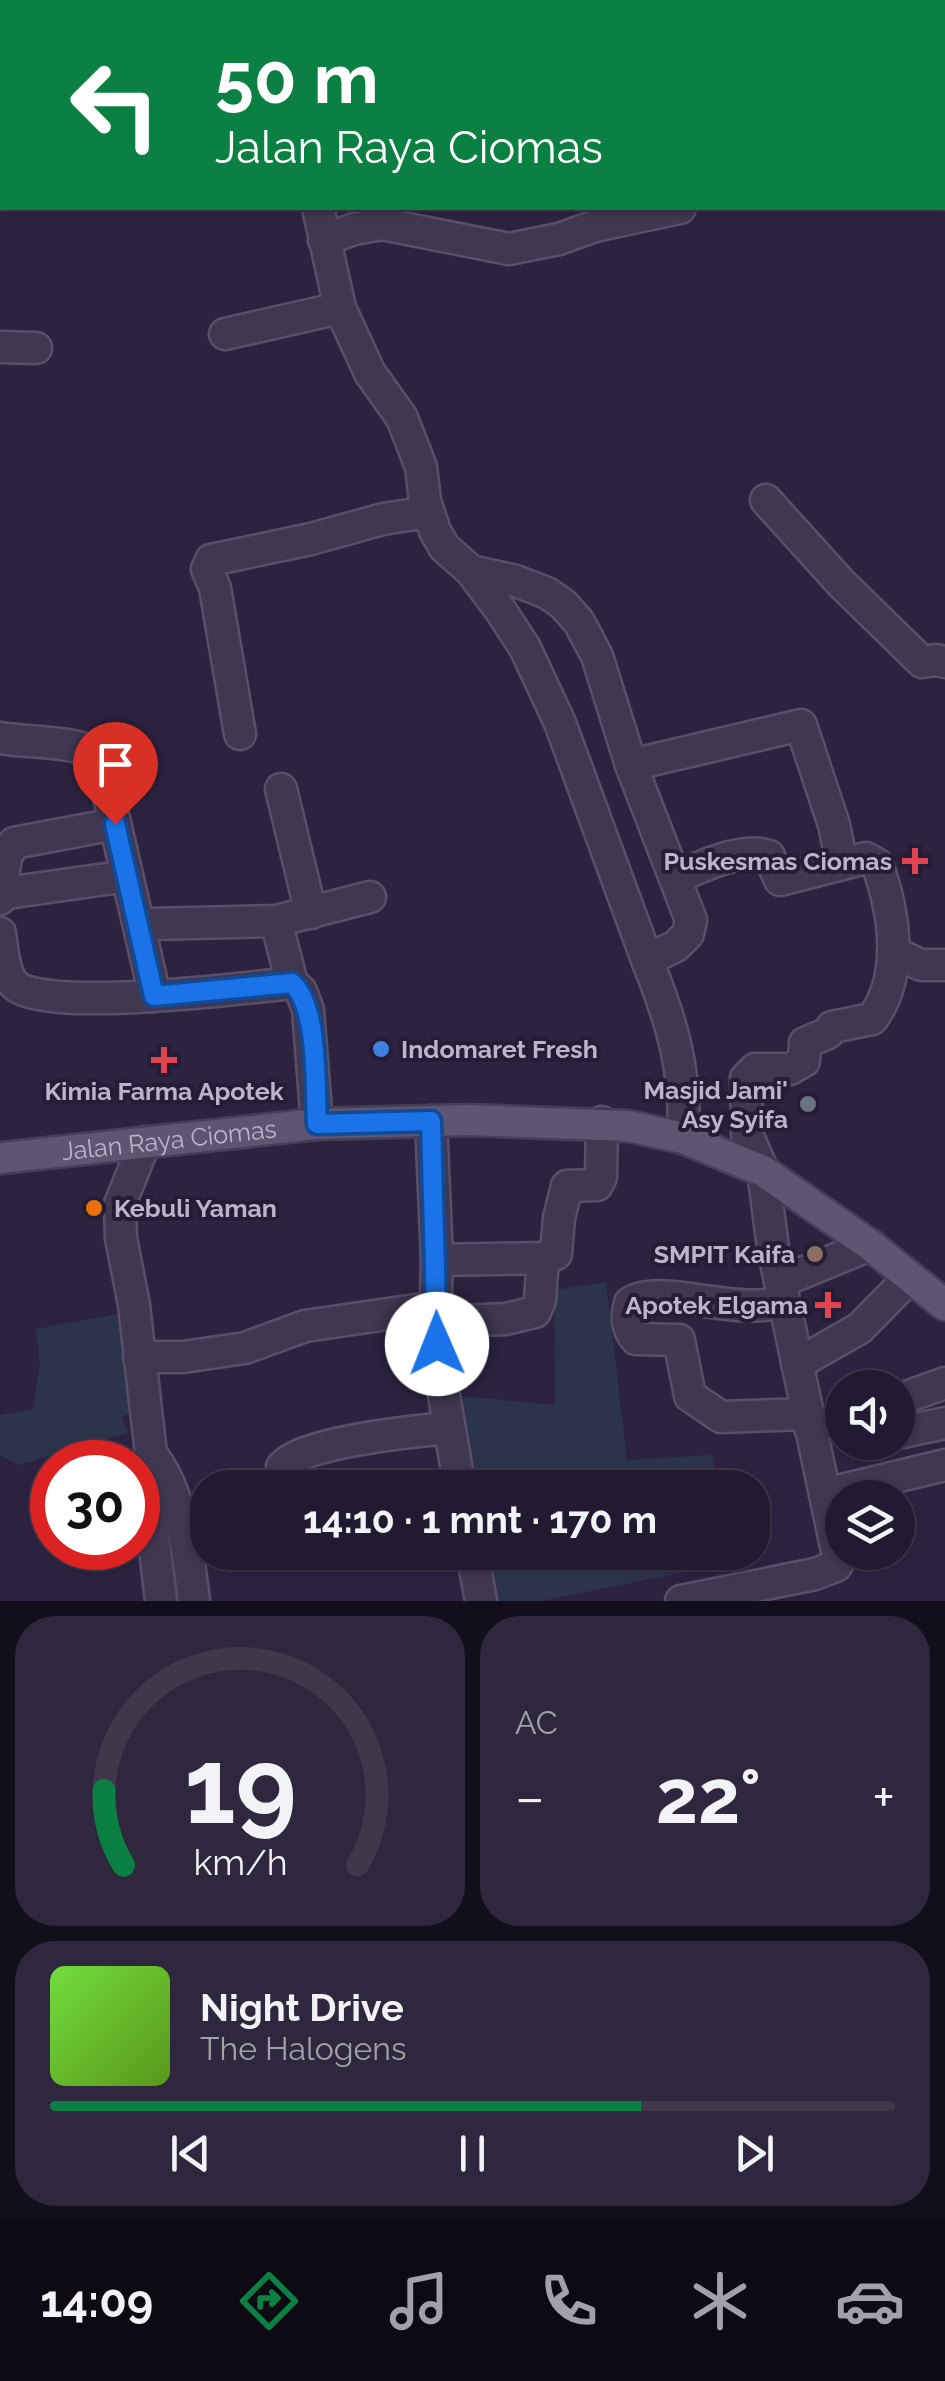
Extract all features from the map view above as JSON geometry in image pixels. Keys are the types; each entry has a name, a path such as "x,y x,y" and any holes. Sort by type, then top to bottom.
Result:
{"main road":[{"name":"Jalan Raya Ciomas","path":"0,1158 317,1124 602,1122 684,1138 763,1171 870,1245 945,1305"}],"street":[{"path":"318,210 340,308 370,373 402,418 421,467 428,512 444,546 470,570 525,648 560,722 670,1018 686,1097 684,1138"},
{"path":"324,240 354,228 382,224 509,249 559,240 593,217 644,212"},
{"path":"225,334 340,308"},
{"path":"0,347 36,348"},
{"path":"766,500 840,583 922,662 945,662"},
{"path":"240,734 208,564 224,557 428,512"},
{"path":"470,570 533,586 563,604 579,622 597,656 632,765 692,920 688,934 676,946 647,960"},
{"path":"632,765 802,725 834,825 842,864"},
{"path":"0,738 94,751 100,758 154,996"},
{"path":"281,788 311,913"},
{"path":"115,824 14,843 6,857 0,896 127,876"},
{"path":"676,878 713,862 758,853 768,856 780,880 866,858 877,864 890,902 892,952 886,991 872,1019 832,1027 806,1044 804,1061 790,1068 755,1068 746,1078 747,1134 763,1171 782,1291 839,1561 815,1574 681,1601"},
{"path":"151,924 276,922 370,897"},
{"path":"276,922 292,983 301,991 308,1010 317,1124"},
{"path":"0,934 10,980 18,989 82,997 154,996 292,983"},
{"path":"892,952 921,965 945,964"},
{"path":"431,1121 437,1260 435,1314 457,1470"},
{"path":"437,1260 543,1258 556,1254 558,1218 567,1186 596,1184 601,1177 602,1122"},
{"path":"145,1142 120,1204 121,1238 134,1305 148,1440"},
{"path":"825,1419 721,1418 690,1396 678,1340 636,1339 630,1333 630,1303 638,1297 680,1298 708,1304 773,1304 782,1291 870,1245"},
{"path":"139,1357 183,1358 245,1348 305,1326 435,1314 506,1319 534,1312 540,1300 543,1258"},
{"path":"797,1364 860,1328 908,1278"},
{"path":"915,1394 945,1383"},
{"path":"915,1430 945,1423"},
{"path":"283,1470 294,1457 338,1444 449,1428"},
{"path":"160,1465 166,1472 176,1510 194,1601"},
{"path":"824,1494 945,1465"},
{"path":"157,1570 161,1601"},
{"path":"476,1570 482,1601"}],"shaded area":[{"path":"606,1282 627,1460 712,1455 714,1470 441,1470 427,1411 429,1393 555,1405 554,1290"},
{"path":"140,1310 151,1407 122,1416 128,1433 104,1440 30,1440 30,1462 18,1465 0,1455 0,1415 33,1409 40,1364 36,1329"},
{"path":"459,1570 695,1570 540,1601 464,1601"}],"place":[{"name":"Puskesmas Ciomas","path":"915,861"},
{"name":"Indomaret Fresh","path":"381,1049"},
{"name":"Kimia Farma Apotek","path":"164,1060"},
{"name":"Masjid Jami' Asy Syifa","path":"808,1104"},
{"name":"Kebuli Yaman","path":"94,1208"},
{"name":"SMPIT Kaifa","path":"815,1254"},
{"name":"Apotek Elgama","path":"828,1305"}],"route":[{"path":"115,824 154,996 292,983 301,991 308,1010 317,1124 431,1121 437,1344"}]}
